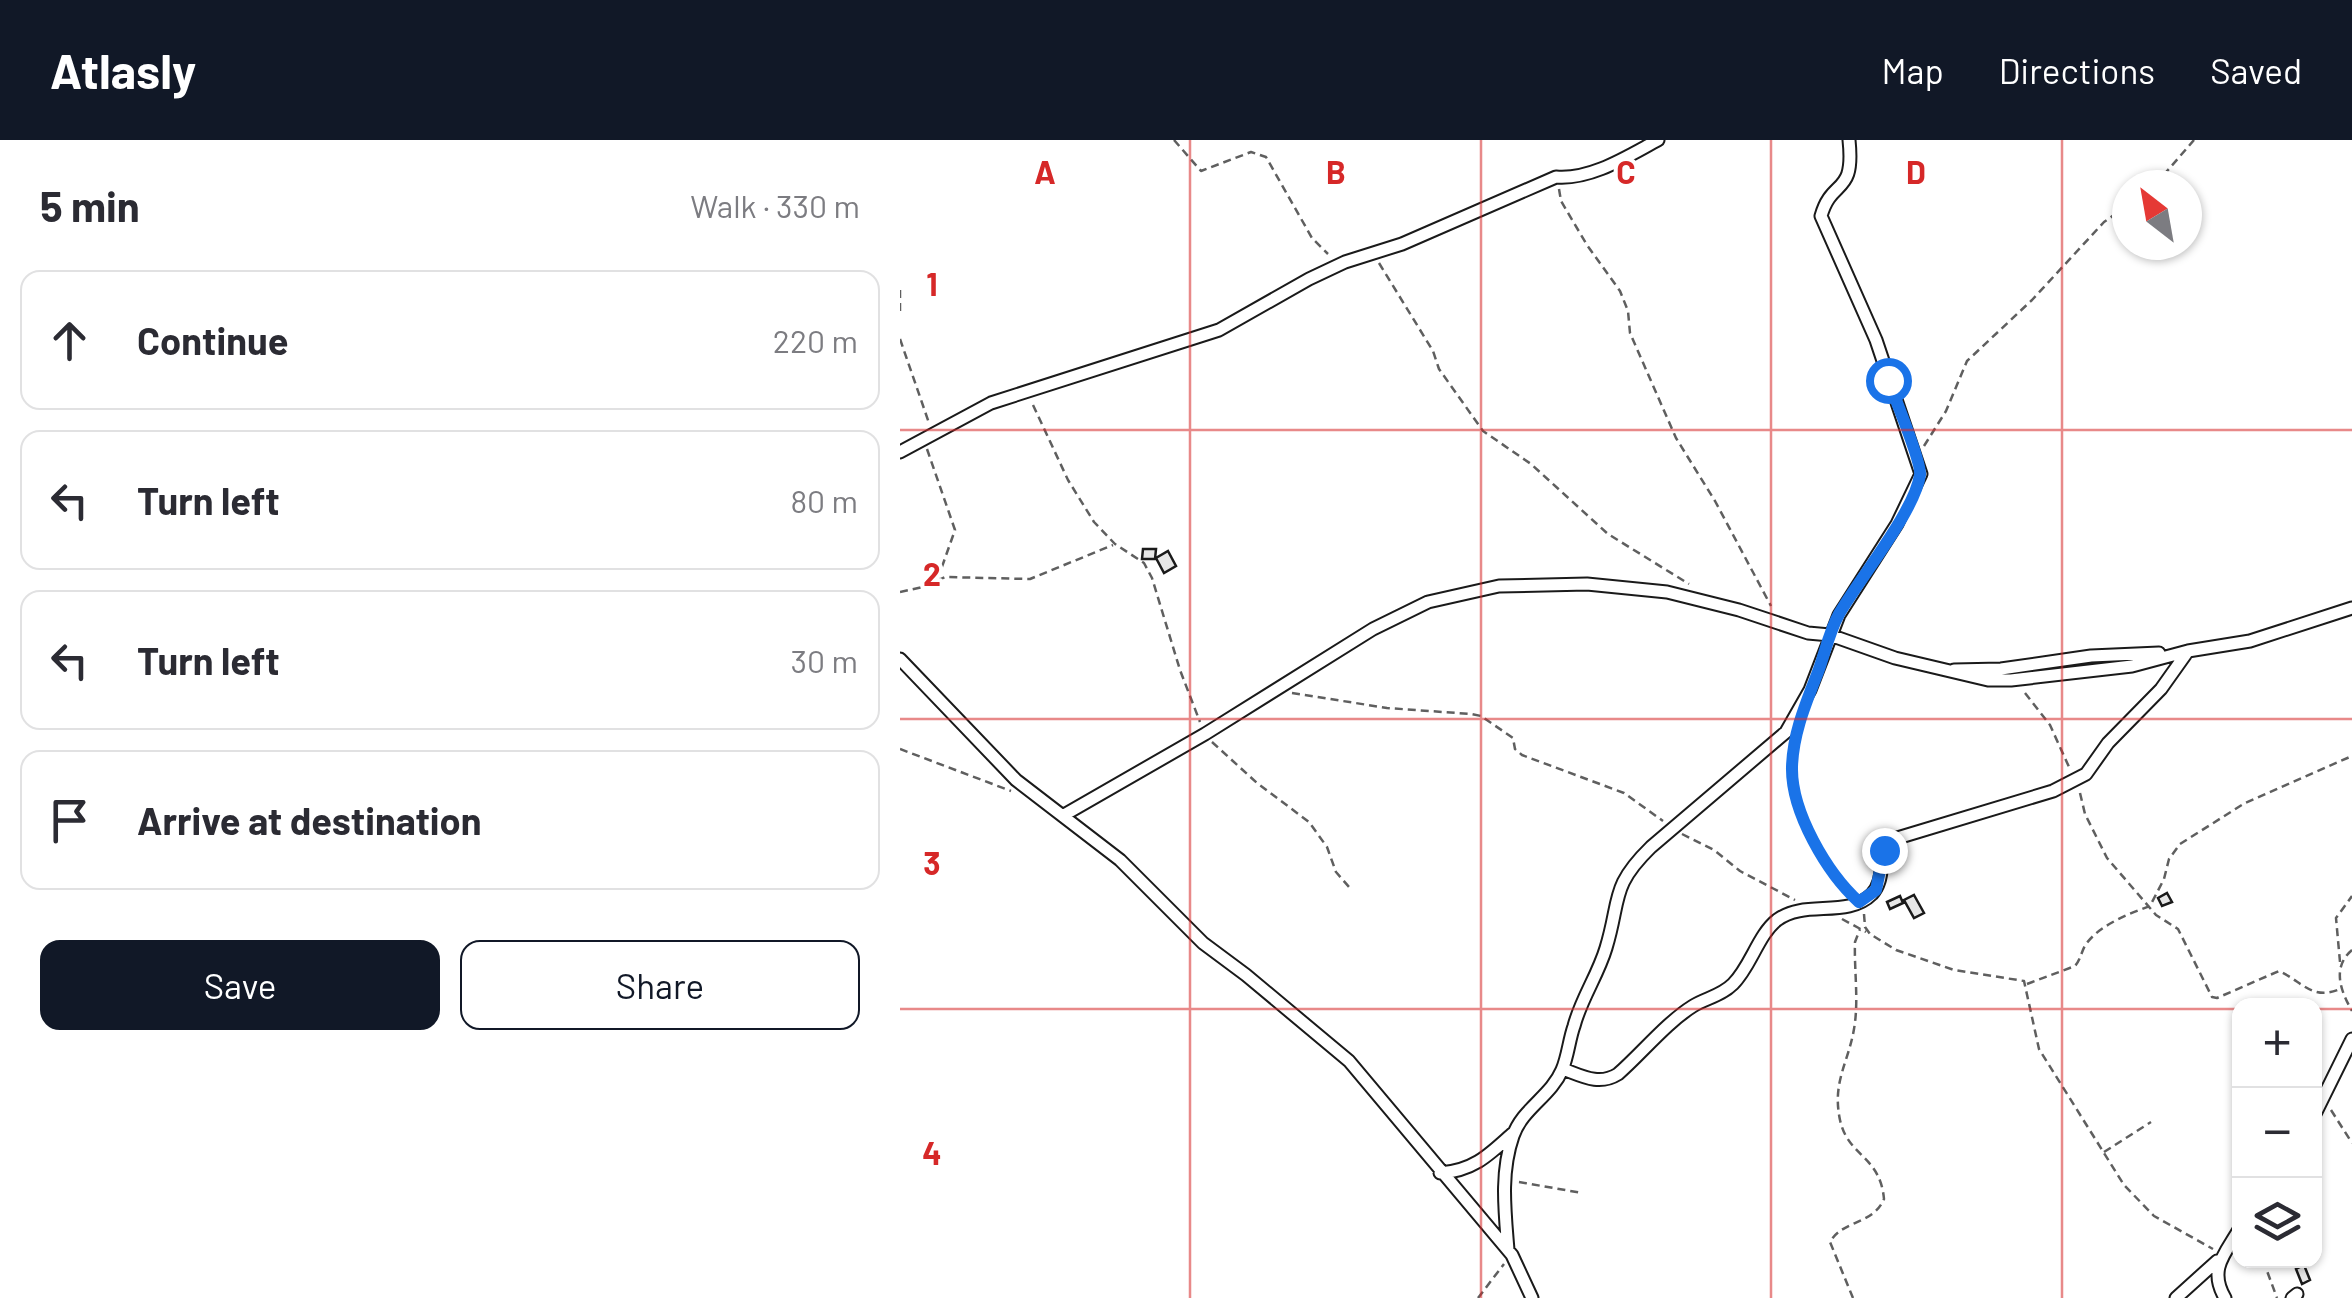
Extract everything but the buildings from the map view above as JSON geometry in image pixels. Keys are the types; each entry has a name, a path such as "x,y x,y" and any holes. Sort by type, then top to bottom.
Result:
{"street":[{"path":"900,452 991,403 1219,330 1308,278 1402,244 1556,178 1572,179 1594,171 1658,140"},
{"path":"1510,1252 1505,1178 1514,1133 1526,1112 1549,1090 1563,1069 1574,1025 1605,951 1618,890 1638,860 1786,732 1810,690 1839,615 1904,512 1920,474 1876,340 1821,216 1826,203 1849,178 1849,140"},
{"path":"1064,815 1205,734 1373,629 1428,602 1499,586 1587,584 1666,592 1830,635 1860,648 1966,677 2011,680 2132,666 2250,640 2352,608"},
{"path":"1943,670 2001,669 2091,656 2188,651"},
{"path":"1563,1069 1594,1080 1618,1074 1690,1008 1733,984 1776,921 1796,910 1864,900 1879,881 1884,850 1894,838 2078,780 2162,688 2188,651"},
{"path":"900,659 954,719 1034,797 1064,815 1120,860 1203,943 1348,1061 1510,1252 1532,1298"},
{"path":"2322,1103 2352,1039"},
{"path":"1440,1172 1456,1172 1481,1162 1514,1133"},
{"path":"2176,1298 2222,1256 2232,1240"},
{"path":"2222,1256 2216,1277 2225,1298"}],"path":[{"path":"1174,140 1200,171 1251,152 1266,157 1318,247 1345,262"},
{"path":"2168,170 2194,140"},
{"path":"1556,178 1561,201 1626,302 1630,333 1676,438 1783,625"},
{"path":"1919,462 1921,450 1946,411 1967,361 2112,216"},
{"path":"1374,253 1397,298 1410,312 1433,352 1439,369 1477,424 1531,464 1608,534 1697,589"},
{"path":"900,290 900,314"},
{"path":"900,339 922,396 927,436 955,530 938,579"},
{"path":"1026,392 1068,480 1094,522 1116,544 1144,563 1152,578 1180,670 1205,734 1257,783 1310,822 1327,848 1336,872 1349,887"},
{"path":"900,592 938,579 1030,580 1116,544"},
{"path":"2011,680 2050,726 2078,780 2085,814 2099,844 2117,871 2164,921 2178,929 2212,997 2279,972 2318,994 2342,988"},
{"path":"1274,688 1387,708 1481,716 1513,738 1514,749 1522,755 1624,793 1740,871 1816,907"},
{"path":"1797,733 1792,770 1802,810 1823,858 1844,889 1864,900 1870,934"},
{"path":"900,749 1016,794 1034,797"},
{"path":"2026,984 2075,966 2086,944 2102,931 2130,913 2150,906 2169,859 2180,844 2246,803 2352,756"},
{"path":"2352,896 2336,918 2342,988 2352,1011"},
{"path":"1830,908 1896,950 1954,970 2020,978 2026,984 2039,1049 2124,1186 2154,1216 2222,1256"},
{"path":"1852,1298 1830,1242 1838,1231 1875,1214 1884,1199 1878,1171 1845,1137 1837,1106 1836,1088 1854,1028 1855,942 1860,929"},
{"path":"2340,962 2352,950"},
{"path":"2324,1100 2352,1142"},
{"path":"2103,1153 2151,1122"},
{"path":"1505,1178 1582,1193"},
{"path":"1478,1298 1510,1252"},
{"path":"2266,1268 2277,1298"}],"route":[{"path":"1884,850 1876,890 1859,902 1844,889 1814,842 1798,800 1792,770 1803,705 1830,635 1897,524 1920,474 1888,380"}]}
